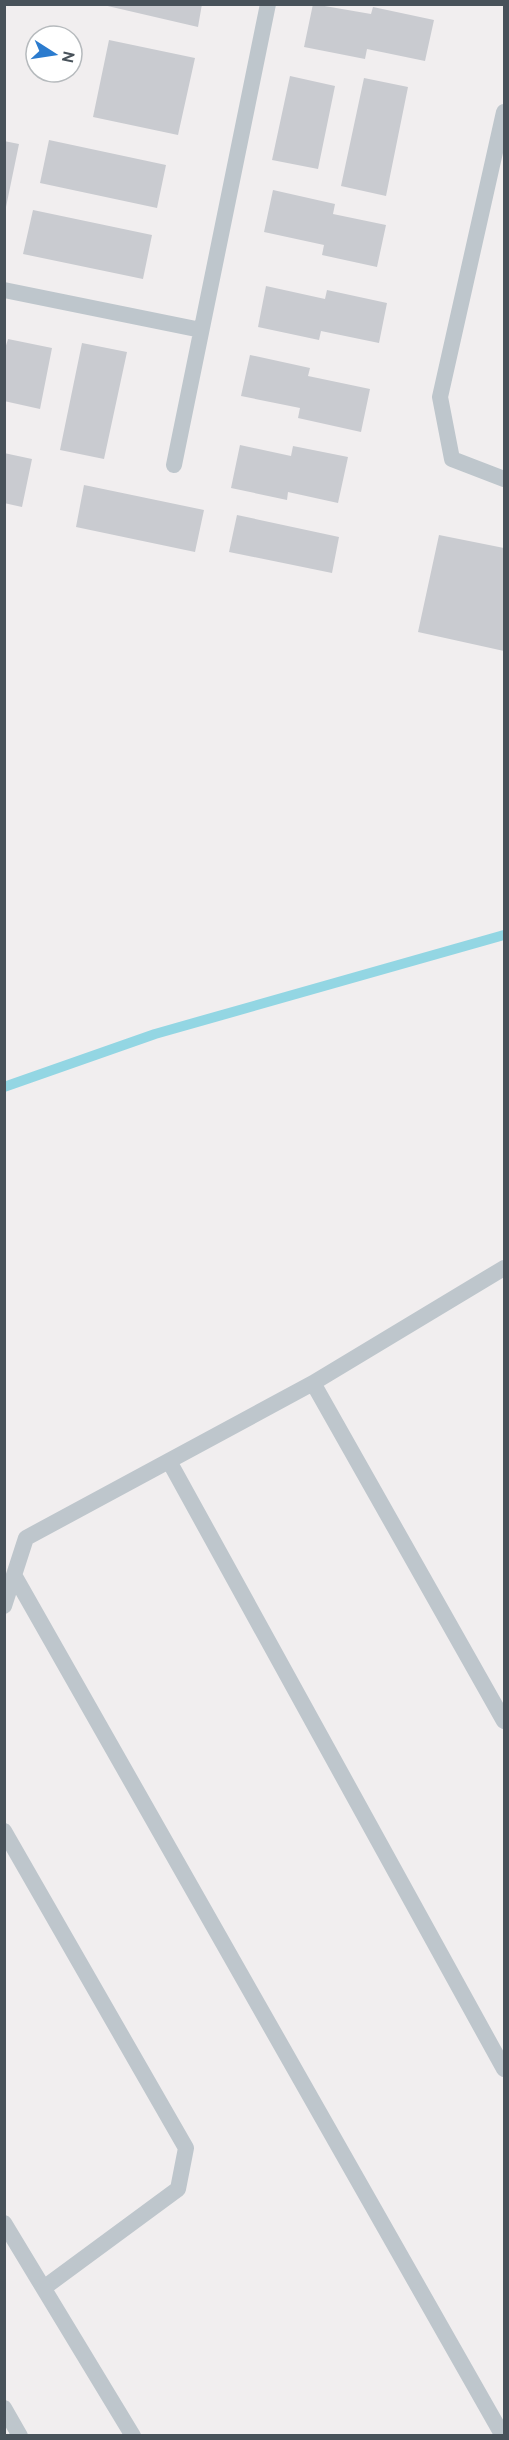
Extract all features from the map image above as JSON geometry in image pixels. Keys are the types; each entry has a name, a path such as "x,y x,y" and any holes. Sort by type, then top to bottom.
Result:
{"lane":[{"path":"174,465 268,4"},
{"path":"504,112 440,397 452,459 504,479"},
{"path":"4,290 201,330"},
{"path":"4,1606 26,1538 313,1383 503,1272"},
{"path":"313,1383 504,1721"},
{"path":"169,1461 504,2069"},
{"path":"14,1575 503,2436"},
{"path":"4,1831 186,2148 178,2189 45,2287"},
{"path":"4,2223 45,2287 133,2436"},
{"path":"4,2408 20,2436"}],"building":[{"path":"99,4 202,4 198,27"},
{"path":"313,4 371,14 373,7 434,20 425,61 367,49 365,59 304,47"},
{"path":"109,40 195,58 178,135 93,117"},
{"path":"290,76 335,86 318,169 272,160"},
{"path":"364,78 408,87 386,196 341,186"},
{"path":"49,140 166,165 157,208 40,183"},
{"path":"4,141 19,144 6,207 4,207"},
{"path":"273,190 335,204 333,214 386,225 377,267 322,255 324,245 264,232"},
{"path":"33,210 152,235 143,279 23,254"},
{"path":"266,286 325,299 327,290 387,303 379,343 321,331 319,340 258,327"},
{"path":"8,339 52,348 40,409 4,401 4,352"},
{"path":"82,343 127,352 104,459 60,450"},
{"path":"250,355 310,368 308,376 370,389 361,432 298,418 300,408 241,396"},
{"path":"240,445 291,456 293,446 348,457 338,503 288,492 287,500 231,488"},
{"path":"4,453 32,459 22,507 4,503"},
{"path":"84,485 204,510 195,552 76,527"},
{"path":"237,515 339,537 332,573 229,552"},
{"path":"439,535 504,548 504,651 418,632"}],"waterway":[{"path":"4,1087 155,1034 504,935"}]}
